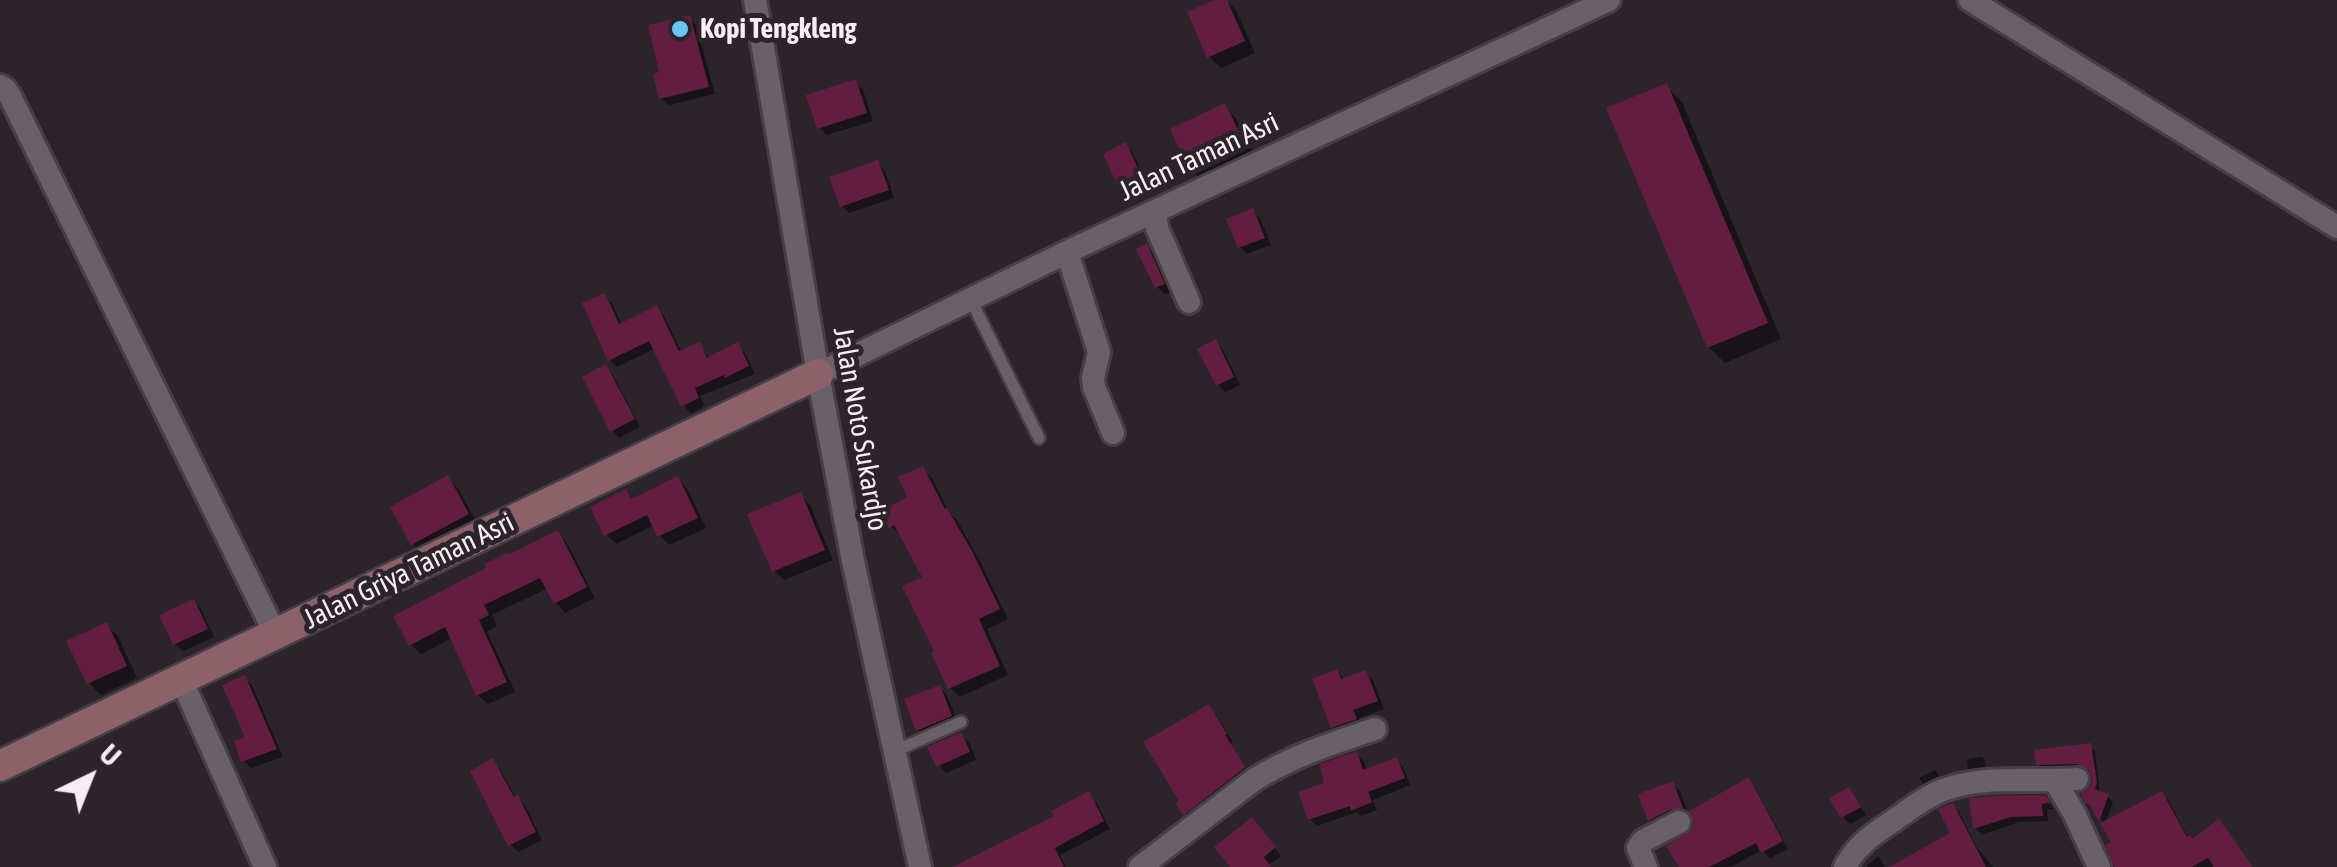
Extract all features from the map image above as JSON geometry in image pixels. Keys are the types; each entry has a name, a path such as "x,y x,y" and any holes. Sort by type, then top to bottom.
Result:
{"street":[{"name":"Jalan Noto Sukardjo","path":"755,0 818,374 920,867"},
{"name":"Jalan Taman Asri","path":"818,374 1068,252 1609,0"},
{"path":"1970,0 2337,227"},
{"path":"0,86 10,96 276,635"},
{"path":"1155,211 1157,228 1189,302"},
{"path":"1068,252 1099,352 1094,387 1113,433"},
{"name":"Jalan Griya Taman Asri","path":"0,766 818,374"},
{"path":"181,680 265,867"},
{"path":"1140,867 1273,768 1375,729"},
{"path":"1845,867 1853,852 1877,831 1928,797 1946,789 1992,780 2066,780 2099,867"},
{"path":"1646,867 1638,848 1643,841 1678,822"}],"lane":[{"path":"971,300 1040,438"},
{"path":"895,751 961,722"}],"building":[{"path":"1214,0 1227,0 1245,41 1207,58 1187,12"},
{"path":"690,15 709,87 659,99 653,74 659,72 648,25"},
{"path":"856,79 867,113 817,129 806,95"},
{"path":"1667,83 1768,323 1707,348 1606,108"},
{"path":"1225,103 1246,146 1190,172 1170,129"},
{"path":"1126,142 1140,173 1117,184 1103,154"},
{"path":"878,160 889,190 840,207 829,177"},
{"path":"1253,208 1265,238 1238,248 1226,219"},
{"path":"1147,243 1165,284 1155,288 1136,249"},
{"path":"605,293 619,324 657,305 679,351 700,342 707,358 738,342 749,366 695,388 699,398 681,407 649,341 608,361 582,303"},
{"path":"1216,339 1234,377 1216,386 1197,349"},
{"path":"606,364 635,419 610,432 582,377"},
{"path":"923,466 1000,609 979,619 1000,666 948,689 902,586 922,577 894,525 889,528 880,511 907,497 898,477"},
{"path":"448,475 469,514 411,545 390,507"},
{"path":"678,476 698,518 657,537 647,515 604,536 590,507 626,489 631,499"},
{"path":"801,492 825,550 772,572 747,514"},
{"path":"558,530 587,587 554,604 540,578 484,605 489,615 479,620 507,682 476,696 445,627 409,646 393,616 486,568 484,564"},
{"path":"194,599 208,629 173,645 159,615"},
{"path":"107,622 127,666 87,684 66,641"},
{"path":"1337,669 1341,679 1366,670 1378,701 1353,710 1357,719 1331,728 1312,679"},
{"path":"245,675 277,749 241,762 234,741 245,737 222,685"},
{"path":"940,685 952,716 916,731 904,699"},
{"path":"1209,704 1246,767 1183,816 1175,803 1179,801 1143,742"},
{"path":"962,732 970,752 936,767 927,747"},
{"path":"2091,743 2095,789 2109,794 2099,822 2080,793 2091,785 2089,770 2077,764 2036,765 2034,750"},
{"path":"1357,751 1363,770 1397,757 1405,778 1368,792 1372,802 1308,820 1298,792 1324,783 1320,764"},
{"path":"493,758 514,797 518,795 536,832 508,846 470,771"},
{"path":"1749,777 1783,841 1761,853 1756,843 1709,867 1679,867 1666,846 1691,831 1694,822 1689,811"},
{"path":"1673,781 1683,808 1648,821 1638,794"},
{"path":"1849,787 1861,807 1841,818 1829,798"},
{"path":"1089,791 1104,821 1055,848 1064,867 953,867 1054,816 1051,811"},
{"path":"2162,791 2187,837 2192,839 2219,819 2253,867 2214,867 2208,858 2192,867 2114,867 2105,845 2111,842 2100,823"},
{"path":"2046,795 2051,803 2042,804 2043,816 2011,817 1973,829 1969,798"},
{"path":"1953,803 1986,867 1889,867 1950,833 1938,809"},
{"path":"1252,817 1276,847 1264,857 1271,867 1230,867 1214,847"}],"place":[{"name":"Kopi Tengkleng","path":"680,29"}]}
